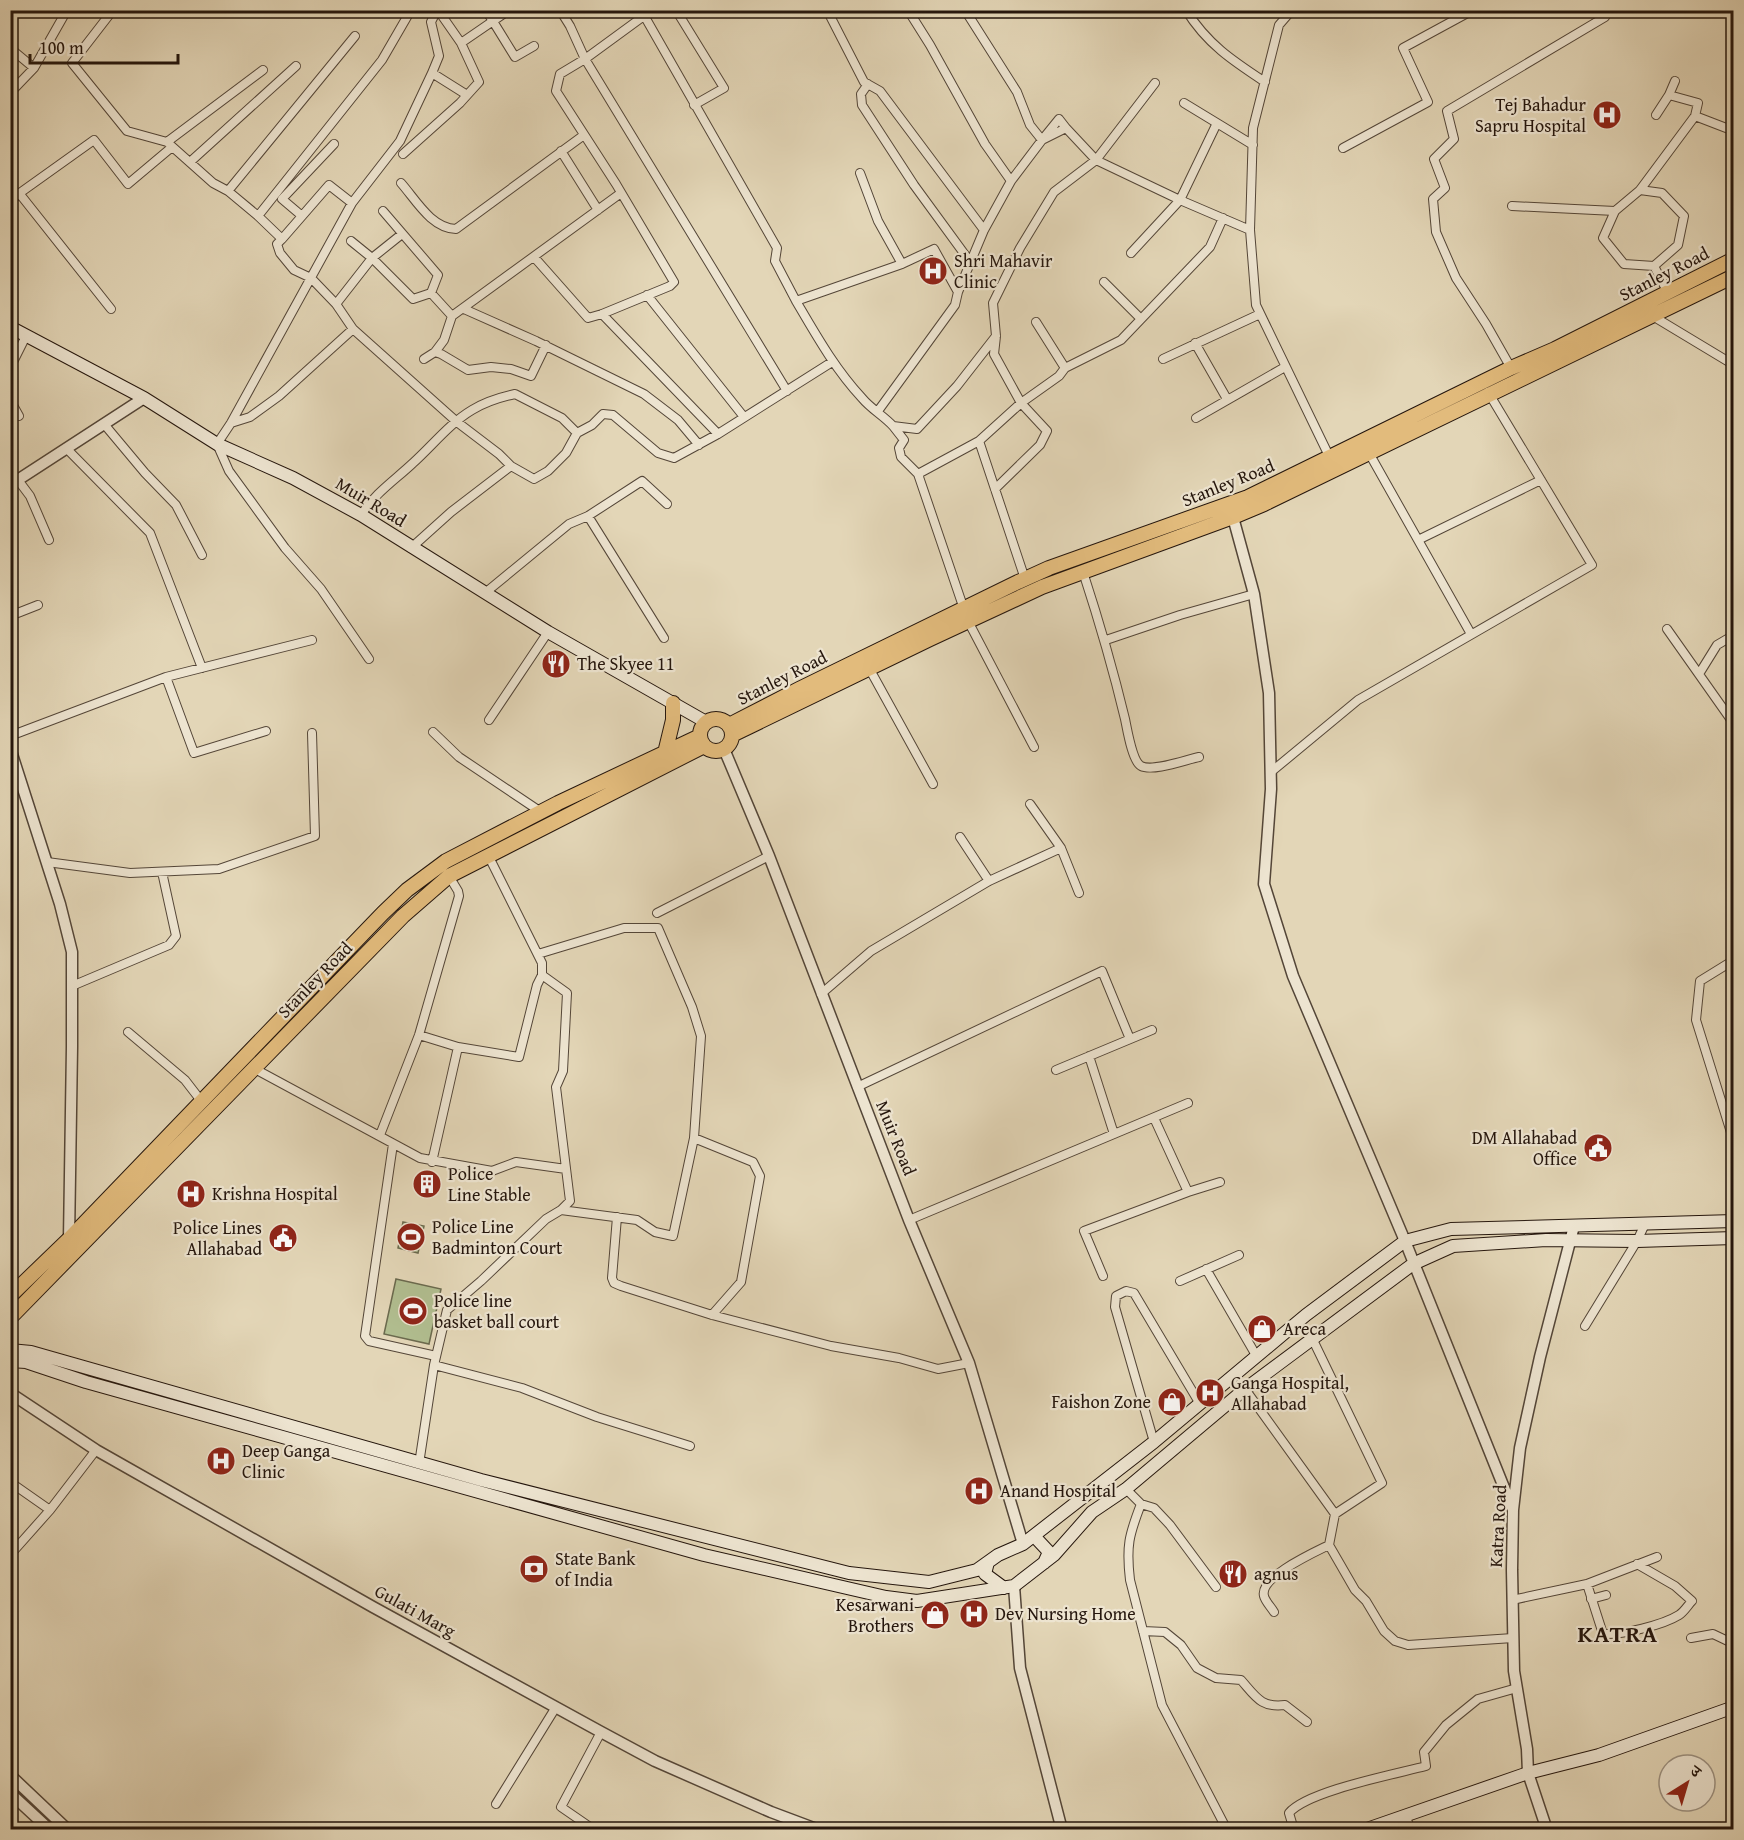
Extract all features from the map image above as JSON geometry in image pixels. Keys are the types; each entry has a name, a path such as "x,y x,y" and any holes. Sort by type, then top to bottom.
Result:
{"main road":[{"name":"Stanley Road","path":"730,730 799,688 966,615 1083,572 1339,469 1487,388 1511,368 1555,349 1734,259"},
{"name":"Stanley Road","path":"730,730 869,668 966,615 1025,579 1049,568 1232,511 1330,458 1734,276"},
{"name":"Muir Road","path":"10,327 144,398 217,444 293,478 361,515 548,632 706,722"},
{"path":"665,753 673,720 673,703"},
{"path":"710,719 721,719 730,730 729,745 714,751 702,741 702,726 706,722 710,719"},
{"name":"Stanley Road","path":"10,1296 69,1239 407,890 446,861 541,812 665,753 702,741"},
{"name":"Stanley Road","path":"10,1318 403,916 449,876 702,741"},
{"path":"10,1350 52,1358 419,1464 849,1573 929,1582 977,1570 998,1555 1023,1544 1154,1442 1306,1315 1405,1242 1451,1229 1734,1221"},
{"path":"10,1361 26,1362 86,1382 704,1555 886,1597 917,1601 1009,1587 1054,1555 1092,1512 1126,1489 1245,1389 1413,1264 1453,1246 1546,1240 1570,1242 1734,1238"},
{"path":"1034,1536 1049,1552 1044,1563"},
{"path":"988,1562 985,1574 1009,1587"},
{"path":"1364,1830 1528,1773 1599,1755 1734,1707"}],"street":[{"path":"10,93 34,68 67,10"},
{"path":"113,10 72,63 127,131 170,145 213,183 228,191 258,216 282,239"},
{"path":"258,216 382,60 411,10"},
{"path":"369,659 321,589 285,548 229,471 217,444 231,423 352,203 400,141 439,56 431,22 437,10 461,43 479,82 404,154"},
{"path":"486,10 515,57 534,46"},
{"path":"461,43 509,10"},
{"path":"560,10 585,59 787,391"},
{"path":"534,257 588,318 670,286 674,282 556,91 560,74 585,59 642,14 652,10"},
{"path":"676,10 724,88 694,105"},
{"path":"827,10 864,82 880,91 984,230"},
{"path":"908,10 985,144 1011,181"},
{"path":"965,10 1017,92 1030,125 1042,140"},
{"path":"1186,10 1195,25 1222,54 1265,82"},
{"path":"1343,148 1428,102 1403,48 1473,10"},
{"path":"1290,11 1279,25 1253,128 1250,230 1256,305 1330,458"},
{"path":"642,14 777,248 776,261 795,301 832,362 864,401 878,411 904,440 899,448 901,457 918,474 966,615 1034,747"},
{"path":"1511,368 1486,324 1455,278 1436,232 1433,199 1445,188 1434,159 1454,139 1447,111 1605,16"},
{"path":"228,191 355,36"},
{"path":"10,48 34,68"},
{"path":"190,162 296,66"},
{"path":"10,200 94,140 128,184 170,145 263,70"},
{"path":"432,74 467,95"},
{"path":"1656,115 1675,81"},
{"path":"995,489 1040,445 1047,431 1021,403 994,354 996,336 993,303 1020,248 1054,192 1096,160 1155,83"},
{"path":"868,84 861,94 862,105 914,185 971,264"},
{"path":"1640,190 1662,193 1684,216 1678,245 1654,267 1624,264 1603,238 1615,212 1640,190 1695,116 1698,103 1669,95"},
{"path":"1184,103 1252,145"},
{"path":"1695,116 1734,131"},
{"path":"1131,253 1180,200 1217,123"},
{"path":"878,411 955,305 958,292 984,230 1011,181 1042,140 1066,128 1096,160 1250,230"},
{"path":"401,183 425,212 444,228 456,229 584,135"},
{"path":"302,216 282,199 334,144"},
{"path":"561,151 598,210"},
{"path":"860,173 878,221 902,264"},
{"path":"352,203 329,185 277,244 280,253 294,270 311,278 336,304 353,329 457,422 512,466 534,479 548,471 566,453 577,433 603,414 613,415 658,453 674,458 718,434 832,362"},
{"path":"19,193 111,309"},
{"path":"424,359 435,352 444,340 452,316 621,193"},
{"path":"1512,206 1615,212"},
{"path":"383,211 438,275 432,293"},
{"path":"918,474 979,441 1021,403 1059,376 1065,368 1121,340 1210,247 1223,218"},
{"path":"336,304 372,258 402,234"},
{"path":"351,241 372,258 413,299 432,293"},
{"path":"795,301 902,264 934,249 958,292"},
{"path":"1654,267 1668,293"},
{"path":"1104,282 1141,319"},
{"path":"432,293 452,316"},
{"path":"647,294 744,417"},
{"path":"464,309 546,345 644,394 678,420 699,444"},
{"path":"602,314 718,434"},
{"path":"1163,359 1260,314"},
{"path":"1651,315 1734,365"},
{"path":"1036,322 1065,368"},
{"path":"231,423 250,417 279,396 353,329"},
{"path":"10,368 26,336"},
{"path":"893,426 917,429 957,386 996,336"},
{"path":"1195,344 1227,399"},
{"path":"435,352 468,370 491,367 511,369 531,376 546,345"},
{"path":"1196,417 1285,368"},
{"path":"1271,772 1358,700 1592,565 1487,388"},
{"path":"361,515 389,482 457,422 472,410 498,398 515,394 562,418 577,433"},
{"path":"49,540 30,496 14,482 144,398"},
{"path":"10,400 19,416"},
{"path":"104,424 176,506 202,555"},
{"path":"979,441 1025,579"},
{"path":"66,448 150,533 202,668"},
{"path":"1369,453 1471,634"},
{"path":"411,548 451,512 512,466"},
{"path":"1418,540 1541,480"},
{"path":"485,592 569,524 588,516 642,482 667,504"},
{"path":"1232,511 1254,594 1269,693 1271,772 1264,884 1293,976 1405,1242 1513,1510"},
{"path":"588,516 664,638"},
{"path":"1083,572 1106,640 1130,743 1137,763 1142,767 1153,768 1199,757"},
{"path":"1106,640 1180,615 1254,594"},
{"path":"10,616 38,605"},
{"path":"1667,629 1734,724"},
{"path":"489,720 548,632"},
{"path":"1699,674 1717,645 1734,635"},
{"path":"10,736 166,677 312,640"},
{"path":"869,668 933,783"},
{"path":"166,677 194,753 266,731"},
{"path":"433,732 459,757 541,812"},
{"path":"47,862 130,873 219,869 315,836 312,733"},
{"path":"10,748 60,904 72,952 69,1239"},
{"name":"Muir Road","path":"724,748 769,856 909,1220 969,1364 1023,1544"},
{"path":"1030,804 1061,848 1079,893"},
{"path":"960,837 989,881"},
{"path":"821,994 871,951 989,881 1061,848"},
{"path":"419,1035 458,1047 519,1057 537,985 542,975 542,963 488,855"},
{"path":"657,913 769,856"},
{"path":"72,986 169,945 176,936 162,872"},
{"path":"381,1135 419,1035 459,896 449,876"},
{"path":"538,954 624,928 658,927 702,1036 694,1138 674,1236 655,1233 637,1220 561,1210"},
{"path":"1734,960 1701,981 1696,1020 1734,1142"},
{"path":"857,1087 1102,971 1130,1039"},
{"path":"419,1464 435,1360 447,1310 546,1219 570,1201 556,1087 563,1071 567,993 542,975"},
{"path":"1056,1070 1152,1030"},
{"path":"128,1032 184,1080 202,1102"},
{"path":"432,1161 458,1047"},
{"path":"1089,1056 1114,1134"},
{"path":"255,1069 420,1158 492,1171 516,1162 566,1169"},
{"path":"909,1220 1188,1104"},
{"path":"1154,1118 1188,1192"},
{"path":"694,1138 753,1162 760,1176 741,1282 712,1315"},
{"path":"393,1144 365,1336 369,1341 522,1388 597,1416 690,1446"},
{"path":"1102,1276 1084,1231 1220,1182"},
{"path":"617,1217 612,1262 614,1283 712,1315 831,1346 899,1358 938,1369 969,1364"},
{"path":"1585,1326 1645,1224"},
{"name":"Katra Road","path":"1547,1830 1528,1773 1527,1749 1514,1671 1513,1510 1520,1449 1540,1357 1574,1226"},
{"path":"1180,1281 1239,1255"},
{"path":"1206,1269 1257,1357"},
{"path":"1154,1442 1115,1307 1116,1296 1126,1291 1134,1293 1200,1404"},
{"path":"1312,1338 1382,1483 1335,1514 1329,1545 1355,1590 1366,1601 1384,1631 1395,1641 1408,1645 1513,1638"},
{"path":"1245,1389 1335,1514"},
{"name":"Gulati Marg","path":"10,1393 96,1450 373,1607 601,1732 655,1761 771,1812 819,1830"},
{"path":"10,1555 50,1510 96,1450"},
{"path":"10,1482 50,1510"},
{"path":"1126,1489 1141,1504 1154,1508 1170,1525 1216,1587"},
{"path":"1141,1504 1128,1538 1128,1562 1130,1580 1162,1705 1225,1826"},
{"path":"1274,1612 1263,1596 1267,1584 1277,1574 1329,1545"},
{"path":"1512,1600 1587,1584 1656,1557"},
{"path":"1587,1584 1604,1634 1614,1634 1656,1624 1680,1615 1692,1601 1676,1586 1636,1564"},
{"path":"1009,1587 1020,1668 1062,1830"},
{"path":"1591,1599 1606,1595"},
{"path":"1143,1631 1165,1632 1181,1645 1197,1668 1216,1678 1241,1680 1260,1702 1272,1707 1285,1705 1307,1722"},
{"path":"1691,1638 1713,1634 1734,1644"},
{"path":"1294,1830 1289,1813 1295,1806 1337,1789 1426,1766 1424,1752 1446,1725 1478,1699 1517,1688"},
{"path":"496,1804 556,1707"},
{"path":"587,1830 590,1827 561,1807 601,1732"},
{"path":"10,1775 68,1830"},
{"path":"10,1792 50,1830"},
{"path":"1405,1815 1411,1830"}],"green space":[{"name":"Police Line Badminton Court","path":"403,1222 424,1226 418,1253 398,1248"},
{"name":"Police line basket ball court","path":"396,1279 441,1289 429,1344 384,1334"}],"place":[{"name":"Tej Bahadur Sapru Hospital","path":"1607,115"},
{"name":"Shri Mahavir Clinic","path":"933,271"},
{"name":"The Skyee 11","path":"556,664"},
{"name":"DM Allahabad Office","path":"1598,1148"},
{"name":"Police Line Stable","path":"427,1184"},
{"name":"Krishna Hospital","path":"191,1194"},
{"name":"Police Line Badminton Court","path":"411,1237"},
{"name":"Police Lines Allahabad","path":"283,1238"},
{"name":"Police line basket ball court","path":"413,1311"},
{"name":"Areca","path":"1262,1329"},
{"name":"Ganga Hospital, Allahabad","path":"1210,1393"},
{"name":"Faishon Zone","path":"1172,1402"},
{"name":"Deep Ganga Clinic","path":"221,1461"},
{"name":"Anand Hospital","path":"979,1491"},
{"name":"State Bank of India","path":"534,1569"},
{"name":"agnus","path":"1233,1574"},
{"name":"Dev Nursing Home","path":"974,1614"},
{"name":"Kesarwani Brothers","path":"935,1615"}],"district":[{"name":"KATRA","path":"1618,1634"}]}
